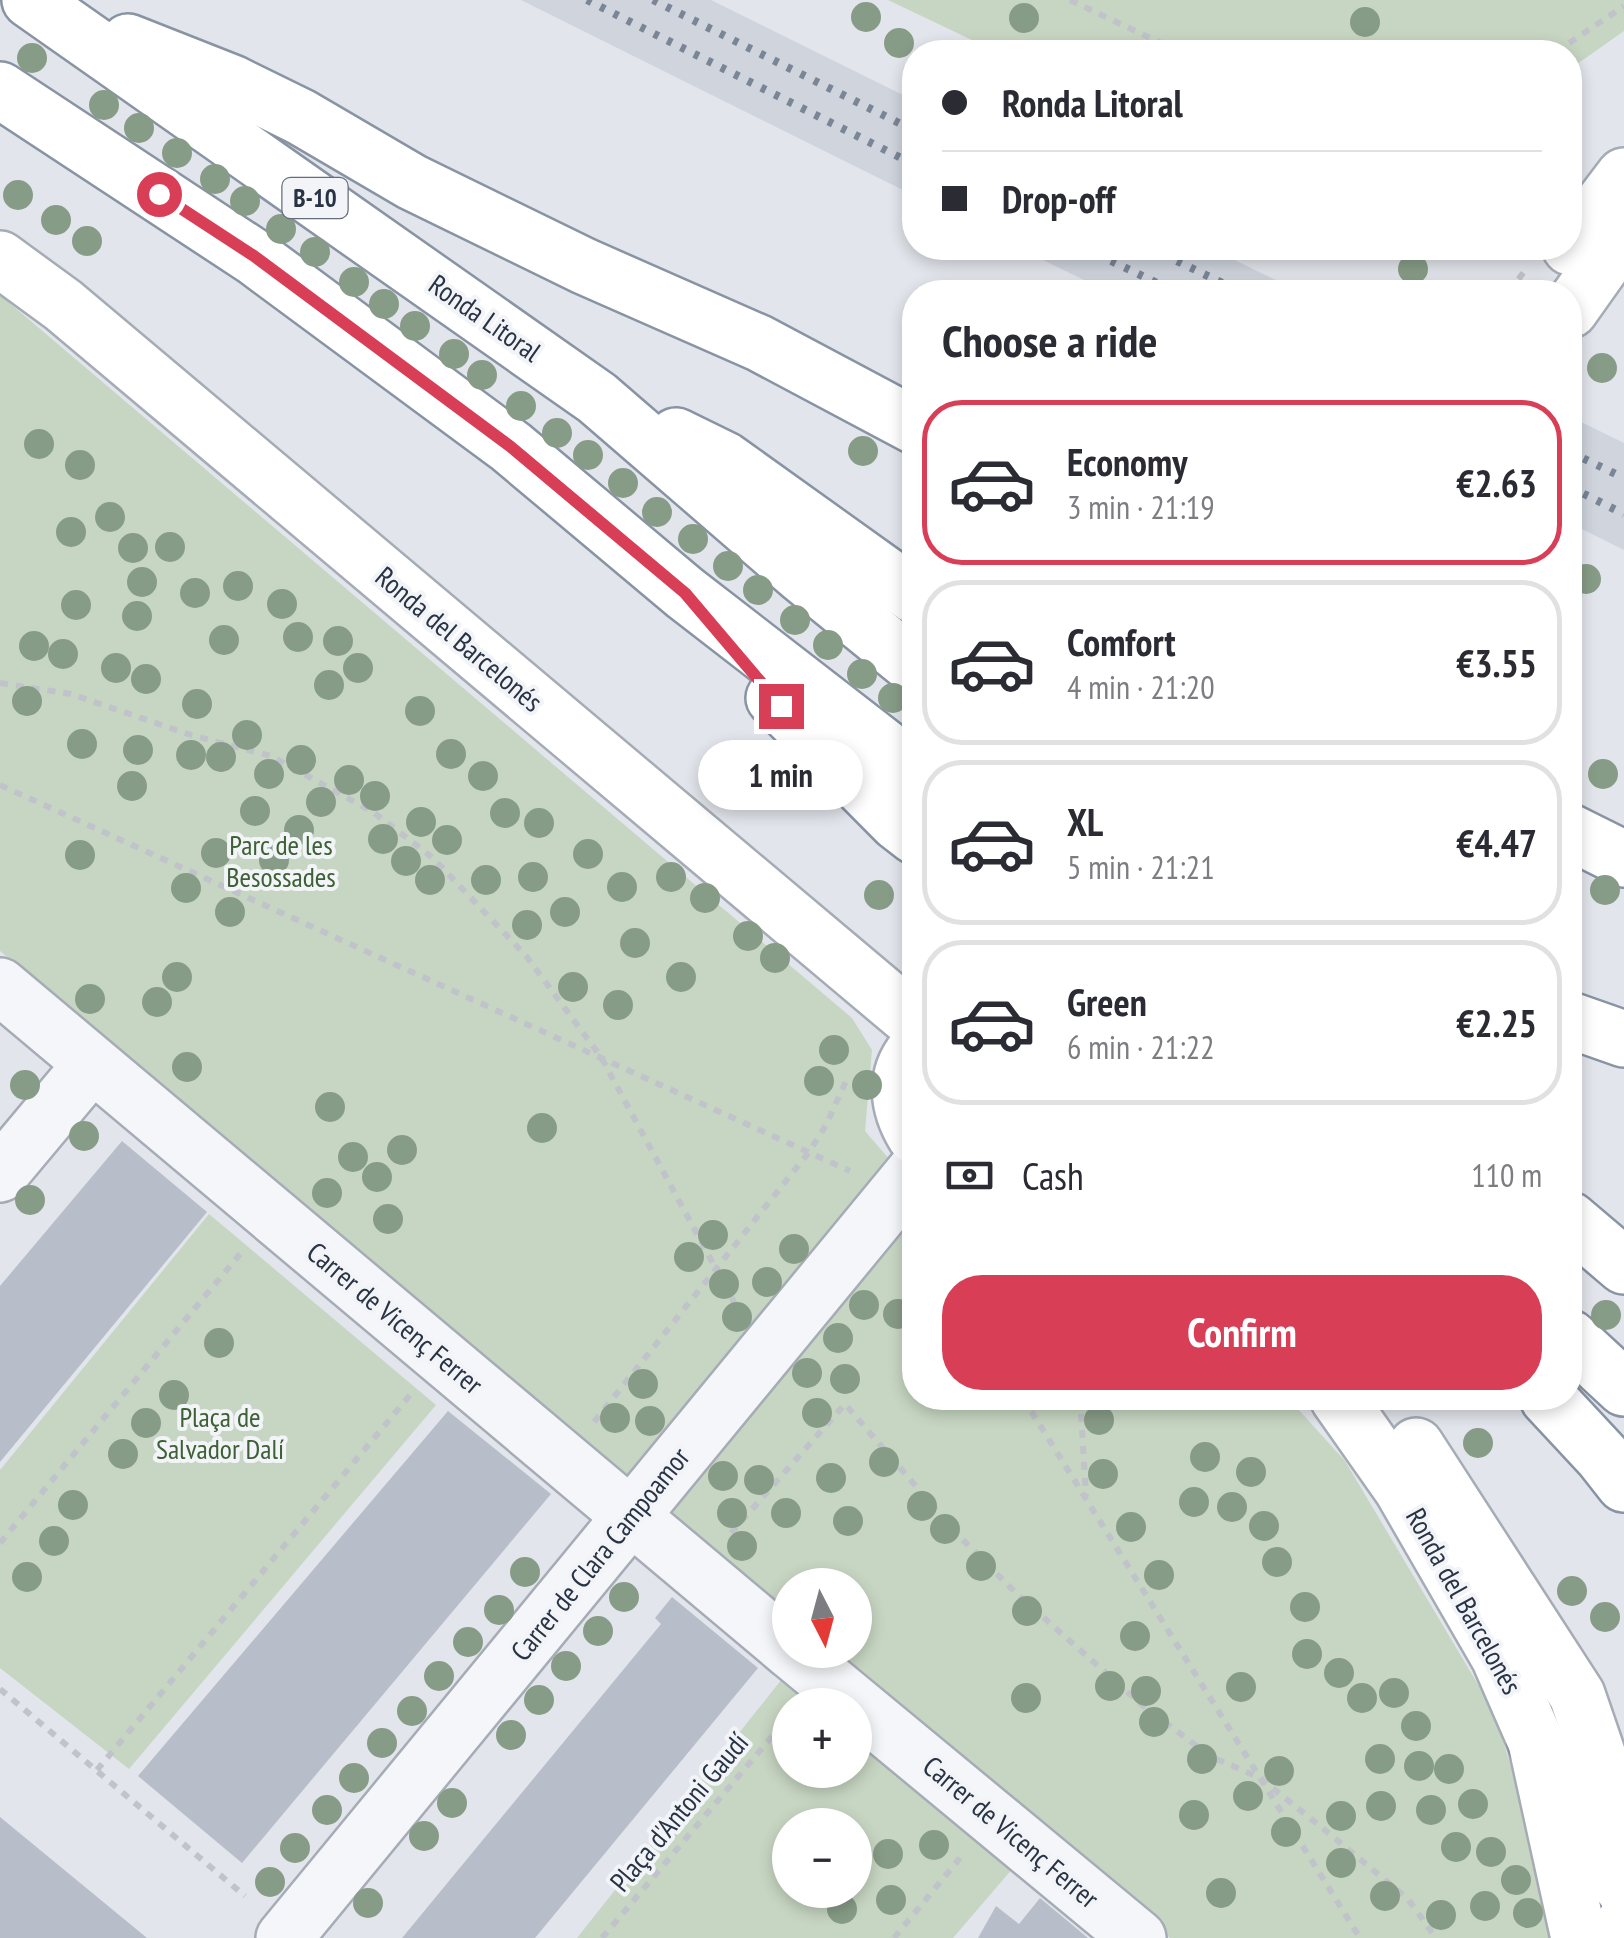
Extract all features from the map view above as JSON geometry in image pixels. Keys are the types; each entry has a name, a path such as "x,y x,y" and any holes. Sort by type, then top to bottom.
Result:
{"main road":[{"name":"Ronda Litoral","path":"42,7 597,398 902,656"},
{"path":"42,7 232,83 302,117 412,182 584,266 759,342 902,419"},
{"path":"0,90 254,256 511,447 685,593 902,761"},
{"path":"1582,231 1624,176"},
{"path":"1582,293 1624,234"},
{"name":"Ronda del Barcelonés","path":"0,258 63,306 902,1011"},
{"path":"597,398 726,460 902,587"},
{"path":"685,593 781,706 902,823"},
{"path":"1582,838 1624,859"},
{"path":"1582,1024 1624,1039"},
{"path":"902,1075 902,1110"},
{"path":"1582,1230 1624,1266"},
{"path":"1582,1349 1624,1388"},
{"name":"Ronda del Barcelonés","path":"1347,1410 1402,1488 1500,1656 1536,1742 1579,1938"},
{"name":"Ronda del Barcelonés","path":"1392,1410 1577,1695 1624,1832"},
{"path":"1559,1410 1624,1484"},
{"path":"1536,1742 1598,1854 1624,1889"},
{"path":"1622,1938 1624,1923"}],"street":[{"name":"Carrer de Vicenç Ferrer","path":"0,986 772,1635"},
{"path":"0,1174 92,1064"},
{"name":"Carrer de Clara Campoamor","path":"284,1938 902,1187"},
{"name":"Carrer de Vicenç Ferrer","path":"812,1668 1138,1938"}],"path":[{"path":"1070,0 1155,40"},
{"path":"1574,40 1624,6"},
{"path":"0,683 71,694 191,735 270,756 373,812 434,858 527,957 600,1058 735,1304"},
{"path":"0,784 846,1169 902,1182"},
{"path":"594,1424 809,1152 854,1068"},
{"path":"0,1542 272,1215"},
{"path":"97,1770 441,1357"},
{"path":"694,1570 845,1404 957,1534 1017,1594 1155,1714 1210,1756 1260,1778 1408,1900 1436,1938"},
{"path":"1032,1410 1360,1938"},
{"path":"1081,1410 1086,1497"},
{"path":"0,1688 246,1896"},
{"name":"Plaça d'Antoni Gaudí","path":"602,1938 772,1735"},
{"path":"894,1938 994,1818"}],"shaded area":[{"path":"521,0 711,0 902,95 902,190"},
{"path":"1043,260 1235,260 1275,280 1084,280"},
{"path":"1582,422 1624,443 1624,550 1582,529"}],"green space":[{"path":"888,0 1624,0 1624,31 1582,61 1582,40 972,40"},
{"name":"Parc de les Besossades","path":"0,295 852,1018 872,1050 865,1131 902,1174 902,1410 1299,1410 1345,1461 1495,1713 1561,1938 1170,1938 846,1668 872,1668 872,1568 772,1568 772,1606 607,1461 0,951"},
{"name":"Plaça de Salvador Dalí","path":"209,1214 436,1405 129,1769 0,1668 0,1470"},
{"path":"789,1670 811,1688 775,1688"},
{"path":"772,1691 772,1788 872,1788 872,1739 1020,1860 953,1938 577,1938"}],"building":[{"path":"122,1141 207,1212 0,1462 0,1286"},
{"path":"448,1411 551,1494 242,1863 138,1776"},
{"path":"672,1597 758,1668 535,1938 402,1938 661,1624 655,1618"},
{"path":"0,1817 147,1938 0,1938"},
{"path":"1040,1898 1088,1938 978,1938 996,1906 1019,1924"}],"railway":[{"path":"587,0 902,158"},
{"path":"653,0 902,124"},
{"path":"1109,260 1151,280"},
{"path":"1175,260 1216,280"},
{"path":"1582,458 1624,478"},
{"path":"1582,493 1624,514"}],"route":[{"path":"159,194 254,256 511,447 685,593 781,706"}]}
